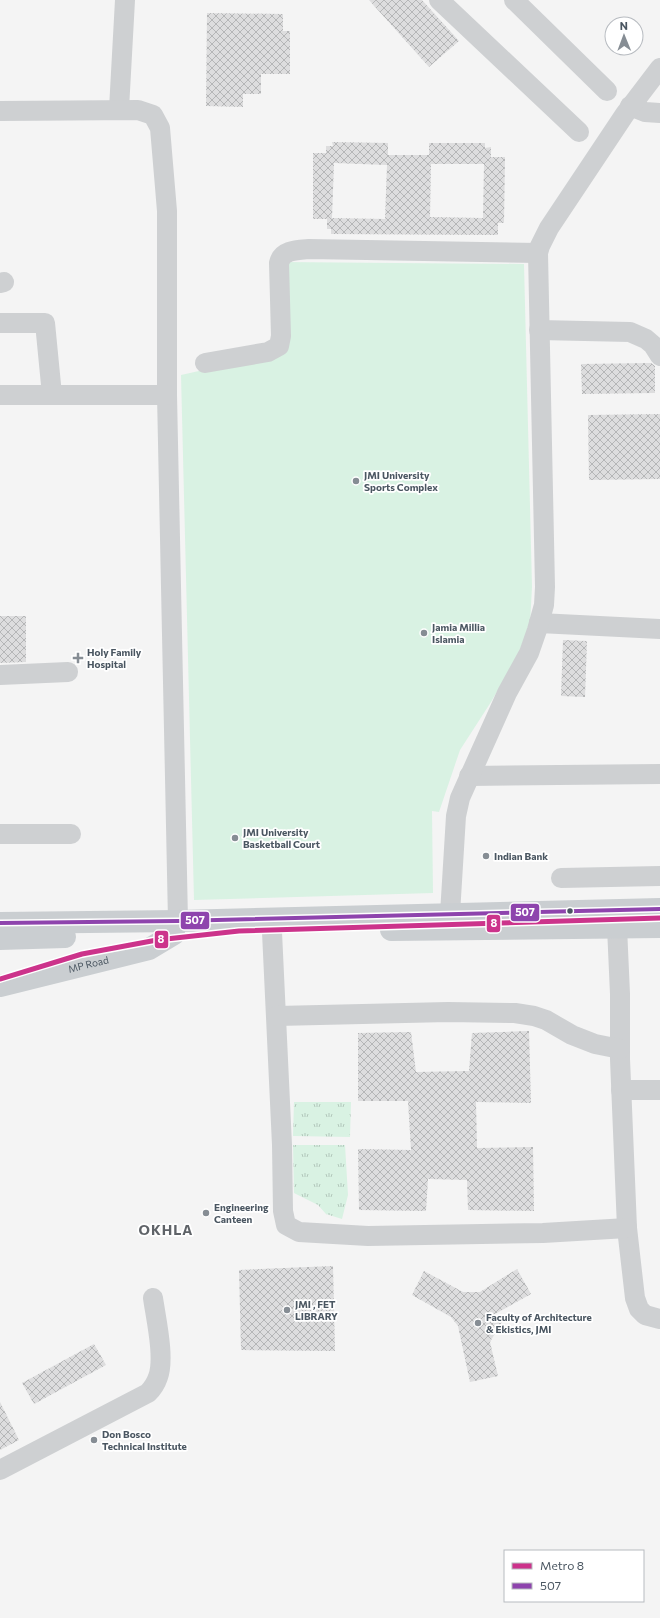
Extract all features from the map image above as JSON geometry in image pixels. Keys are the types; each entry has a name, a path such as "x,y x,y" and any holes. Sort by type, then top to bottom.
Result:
{"main road":[{"path":"0,939 175,925 450,914 660,909"},
{"path":"0,923 175,925 272,932 660,926"},
{"name":"MP Road","path":"0,986 149,949 175,925"}],"street":[{"path":"119,109 125,0"},
{"path":"439,0 579,132"},
{"path":"514,0 607,91"},
{"path":"450,914 456,816 460,798 507,693 529,653 544,605 545,587 538,253 549,228 630,106 660,68"},
{"path":"630,106 645,112 660,113"},
{"path":"0,111 138,110 153,115 158,122 162,138 167,211 175,925"},
{"path":"205,363 268,352 278,346 281,336 279,264 280,259 288,252 309,249 538,253"},
{"path":"0,323 45,323 52,395"},
{"path":"539,330 630,332 646,339 653,345 660,356"},
{"path":"0,395 168,394"},
{"path":"539,624 660,629"},
{"path":"0,675 68,672"},
{"path":"469,776 660,774"},
{"path":"0,834 71,834"},
{"path":"561,878 660,876"},
{"path":"617,927 620,994 621,1090 627,1228 636,1304 645,1315 660,1319"},
{"path":"272,932 283,1211 286,1225 299,1232 368,1236 464,1235 627,1228"},
{"path":"276,1016 448,1012 515,1013 534,1016 546,1020 572,1035 594,1044 620,1049"},
{"path":"621,1090 660,1090"},
{"path":"0,1470 148,1393 156,1383 160,1368 153,1298"}],"green space":[{"name":"JMI University Sports Complex","path":"282,262 524,264 532,587 530,624 517,657 491,702 460,750 439,812 432,811 433,893 194,900 181,375 284,352"},
{"path":"294,1102 351,1102 350,1137 293,1136"},
{"path":"293,1145 345,1145 348,1195 342,1219 326,1214 318,1205 294,1193"}],"building":[{"path":"369,0 422,0 459,41 429,67"},
{"path":"207,13 283,14 283,31 290,31 290,74 261,74 261,94 243,94 243,107 206,106"},
{"path":"332,142 388,143 388,155 429,155 429,143 485,143 485,148 491,147 491,157 505,157 504,223 498,223 498,235 331,234 331,229 327,229 327,219 313,219 313,153 326,153 326,146 333,146","holes":["334,163 387,165 385,219 332,218","431,164 484,164 483,218 430,217"]},
{"path":"651,363 655,366 655,393 582,394 581,364"},
{"path":"660,414 660,479 589,480 588,415"},
{"path":"0,616 26,616 26,662 0,663"},
{"path":"563,640 587,641 585,697 561,696"},
{"path":"529,1031 531,1103 476,1102 477,1148 533,1147 534,1211 468,1210 467,1180 428,1179 426,1211 359,1210 358,1149 411,1150 408,1101 358,1101 358,1033 411,1032 416,1072 469,1071 472,1033"},
{"name":"JMI , FET LIBRARY","path":"333,1266 335,1351 241,1350 239,1270"},
{"name":"Faculty of Architecture & Ekistics, JMI","path":"517,1269 531,1294 495,1314 503,1320 490,1342 498,1376 470,1382 458,1326 451,1317 412,1295 424,1271 463,1292 480,1292"},
{"path":"94,1344 106,1365 34,1404 22,1383"},
{"path":"0,1402 19,1440 0,1450"}],"metro line":[{"name":"8","path":"0,979 82,954 157,940 239,931 660,918"}],"transit line":[{"name":"507","path":"0,923 178,921 660,909"}],"place":[{"name":"JMI University Sports Complex","path":"356,481"},
{"name":"Jamia Millia Islamia","path":"424,633"},
{"name":"Holy Family Hospital","path":"78,658"},
{"name":"JMI University Basketball Court","path":"235,838"},
{"name":"Indian Bank","path":"486,856"},
{"name":"Engineering Canteen","path":"206,1213"},
{"name":"JMI , FET LIBRARY","path":"287,1310"},
{"name":"Faculty of Architecture & Ekistics, JMI","path":"478,1323"},
{"name":"Don Bosco Technical Institute","path":"94,1440"}],"district":[{"name":"OKHLA","path":"166,1229"}]}
